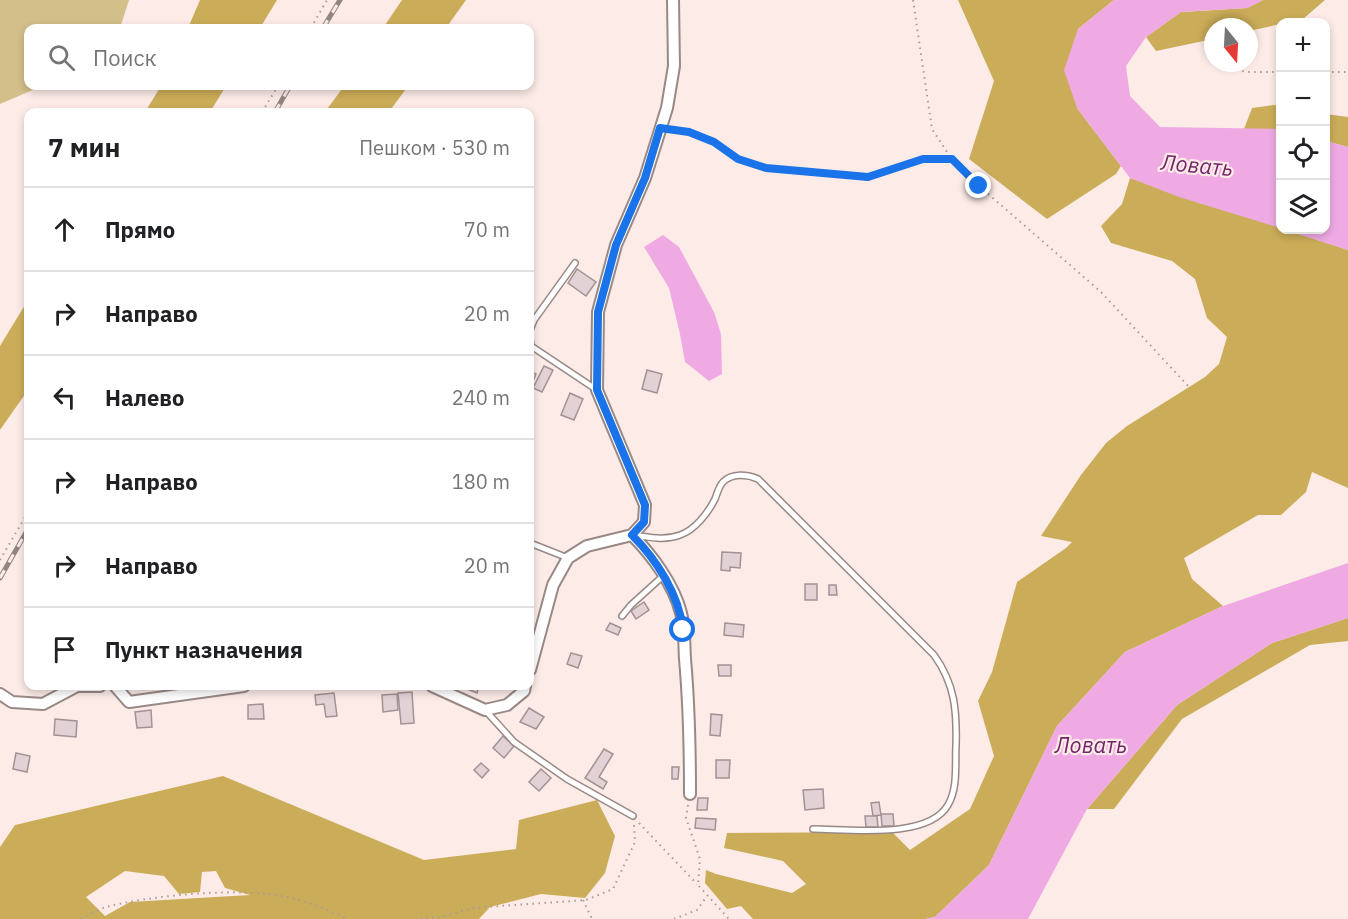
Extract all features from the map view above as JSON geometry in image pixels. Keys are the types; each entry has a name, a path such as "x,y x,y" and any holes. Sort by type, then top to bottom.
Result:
{"street":[{"path":"534,655 553,585 568,558 587,546 632,535 644,522 645,505 597,390 598,312 616,245 645,178 667,108 674,66 673,0"},
{"path":"632,535 644,547 663,576 674,594 681,614 689,712 690,794"},
{"path":"0,694 12,702 43,704 69,690"},
{"path":"118,690 129,702 215,690"},
{"path":"441,690 485,710 507,705 524,690"}],"lane":[{"path":"534,320 575,263"},
{"path":"534,348 597,390"},
{"path":"632,535 662,539 681,535 700,522 714,502 722,483 731,476 749,475 758,479 782,501 934,655 944,669 955,699 956,733 955,785 948,805 927,823 904,830 813,829"},
{"path":"534,545 568,558"},
{"path":"622,616 663,576"},
{"path":"485,710 514,742 567,779 633,816"}],"path":[{"path":"313,24 327,0"},
{"path":"913,0 932,129 952,159 979,186 1101,292 1189,387"},
{"path":"1258,72 1276,72"},
{"path":"1330,72 1348,72"},
{"path":"264,108 276,90"},
{"path":"660,128 689,132 714,142 738,159 766,168 868,177 923,159 952,159"},
{"path":"0,560 24,519"},
{"path":"690,794 686,818 700,860 698,885"},
{"path":"633,816 729,919"},
{"path":"420,919 445,916 472,908 584,900 613,889 635,842 633,816"},
{"path":"81,919 104,908 146,900 212,894 267,894 316,905 349,919"},
{"path":"674,919 697,910 708,896"},
{"path":"584,900 592,919"}],"shaded area":[{"path":"0,0 129,0 121,24 24,24 24,90 33,90 0,104"},
{"path":"200,0 277,0 262,24 190,24"},
{"path":"402,0 466,0 449,24 386,24"},
{"path":"958,0 1114,0 1078,29 1077,108 1121,166 1116,174 1047,219 969,159 994,81"},
{"path":"1263,0 1325,0 1304,18 1276,18 1276,25 1258,29 1258,18 1204,18 1204,41 1156,51 1146,37 1181,12 1247,8"},
{"path":"159,90 224,90 212,108 147,108"},
{"path":"341,90 405,90 392,108 328,108"},
{"path":"1276,105 1276,129 1244,129 1252,108"},
{"path":"1330,115 1348,117 1348,147 1330,142"},
{"path":"1130,178 1276,226 1276,234 1300,234 1348,250 1348,488 1312,472 1306,492 1281,515 1258,515 1184,558 1192,579 1223,606 1125,652 1057,726 989,865 935,917 925,919 753,919 741,906 727,909 705,883 706,870 792,893 806,884 783,861 724,848 727,833 892,832 910,850 970,809 994,756 978,701 992,672 1017,582 1072,542 1041,536 1081,475 1106,443 1127,426 1205,377 1219,364 1227,337 1207,318 1195,279 1172,261 1111,243 1101,226 1122,204"},
{"path":"24,307 24,396 0,430 0,346"},
{"path":"1348,618 1348,641 1310,645 1182,719 1114,809 1087,809 1177,705 1272,643"},
{"path":"223,776 424,860 516,849 519,820 597,800 615,836 605,873 585,898 541,894 490,907 479,919 0,919 0,847 15,825","holes":["125,871 164,876 179,894 200,892 202,872 216,871 225,888 250,895 130,902 105,916 86,897"]}],"water":[{"name":"Ловать","path":"1114,0 1263,0 1247,8 1181,12 1146,37 1126,66 1130,96 1160,127 1276,129 1276,227 1179,197 1130,178 1077,108 1064,70 1078,29"},
{"path":"1330,142 1348,147 1348,250 1298,234 1330,234"},
{"path":"663,235 679,247 714,312 721,334 722,374 709,381 685,362 669,288 644,247"},
{"name":"Ловать","path":"1348,563 1348,618 1272,643 1177,705 1087,809 1028,919 925,919 935,917 989,865 1057,726 1125,652 1223,606"}],"building":[{"path":"577,269 596,282 586,296 568,283"},
{"path":"544,366 553,370 542,392 534,388"},
{"path":"647,370 662,374 657,393 642,389"},
{"path":"570,393 583,399 574,420 561,415"},
{"path":"722,552 741,553 740,568 730,567 730,571 721,570"},
{"path":"805,584 817,584 817,600 805,600"},
{"path":"829,585 836,585 837,595 829,595"},
{"path":"644,602 649,610 636,619 631,611"},
{"path":"610,623 621,628 618,635 606,630"},
{"path":"725,623 744,625 743,637 724,635"},
{"path":"571,653 582,656 578,668 567,664"},
{"path":"718,665 731,665 731,676 719,676"},
{"path":"412,692 414,723 401,724 398,693"},
{"path":"334,693 337,716 326,717 324,704 316,705 315,695"},
{"path":"397,694 398,710 383,712 382,695"},
{"path":"263,704 264,719 248,719 248,705"},
{"path":"529,708 544,717 536,729 520,722"},
{"path":"151,710 152,727 137,728 135,712"},
{"path":"711,714 722,715 720,736 710,735"},
{"path":"55,719 77,721 76,737 54,735"},
{"path":"503,736 514,746 504,758 493,748"},
{"path":"604,749 613,754 599,777 607,782 603,789 585,778"},
{"path":"16,753 30,756 27,772 13,769"},
{"path":"716,760 730,760 729,778 716,778"},
{"path":"481,763 489,770 482,778 474,770"},
{"path":"672,767 679,767 678,779 672,779"},
{"path":"541,769 551,778 539,791 529,782"},
{"path":"823,789 824,808 805,810 803,790"},
{"path":"698,798 708,798 707,810 697,810"},
{"path":"879,802 881,815 873,816 871,803"},
{"path":"881,814 893,814 894,826 882,826"},
{"path":"865,816 877,816 878,827 866,827"},
{"path":"696,818 716,819 715,830 695,828"}],"railway":[{"path":"325,24 340,0"},
{"path":"277,108 288,90"},
{"path":"0,578 24,536"}],"route":[{"path":"683,630 681,614 674,594 644,547 632,535 644,522 645,505 597,390 598,312 616,245 645,178 660,128 689,132 714,142 738,159 766,168 868,177 923,159 952,159 979,186"}]}
